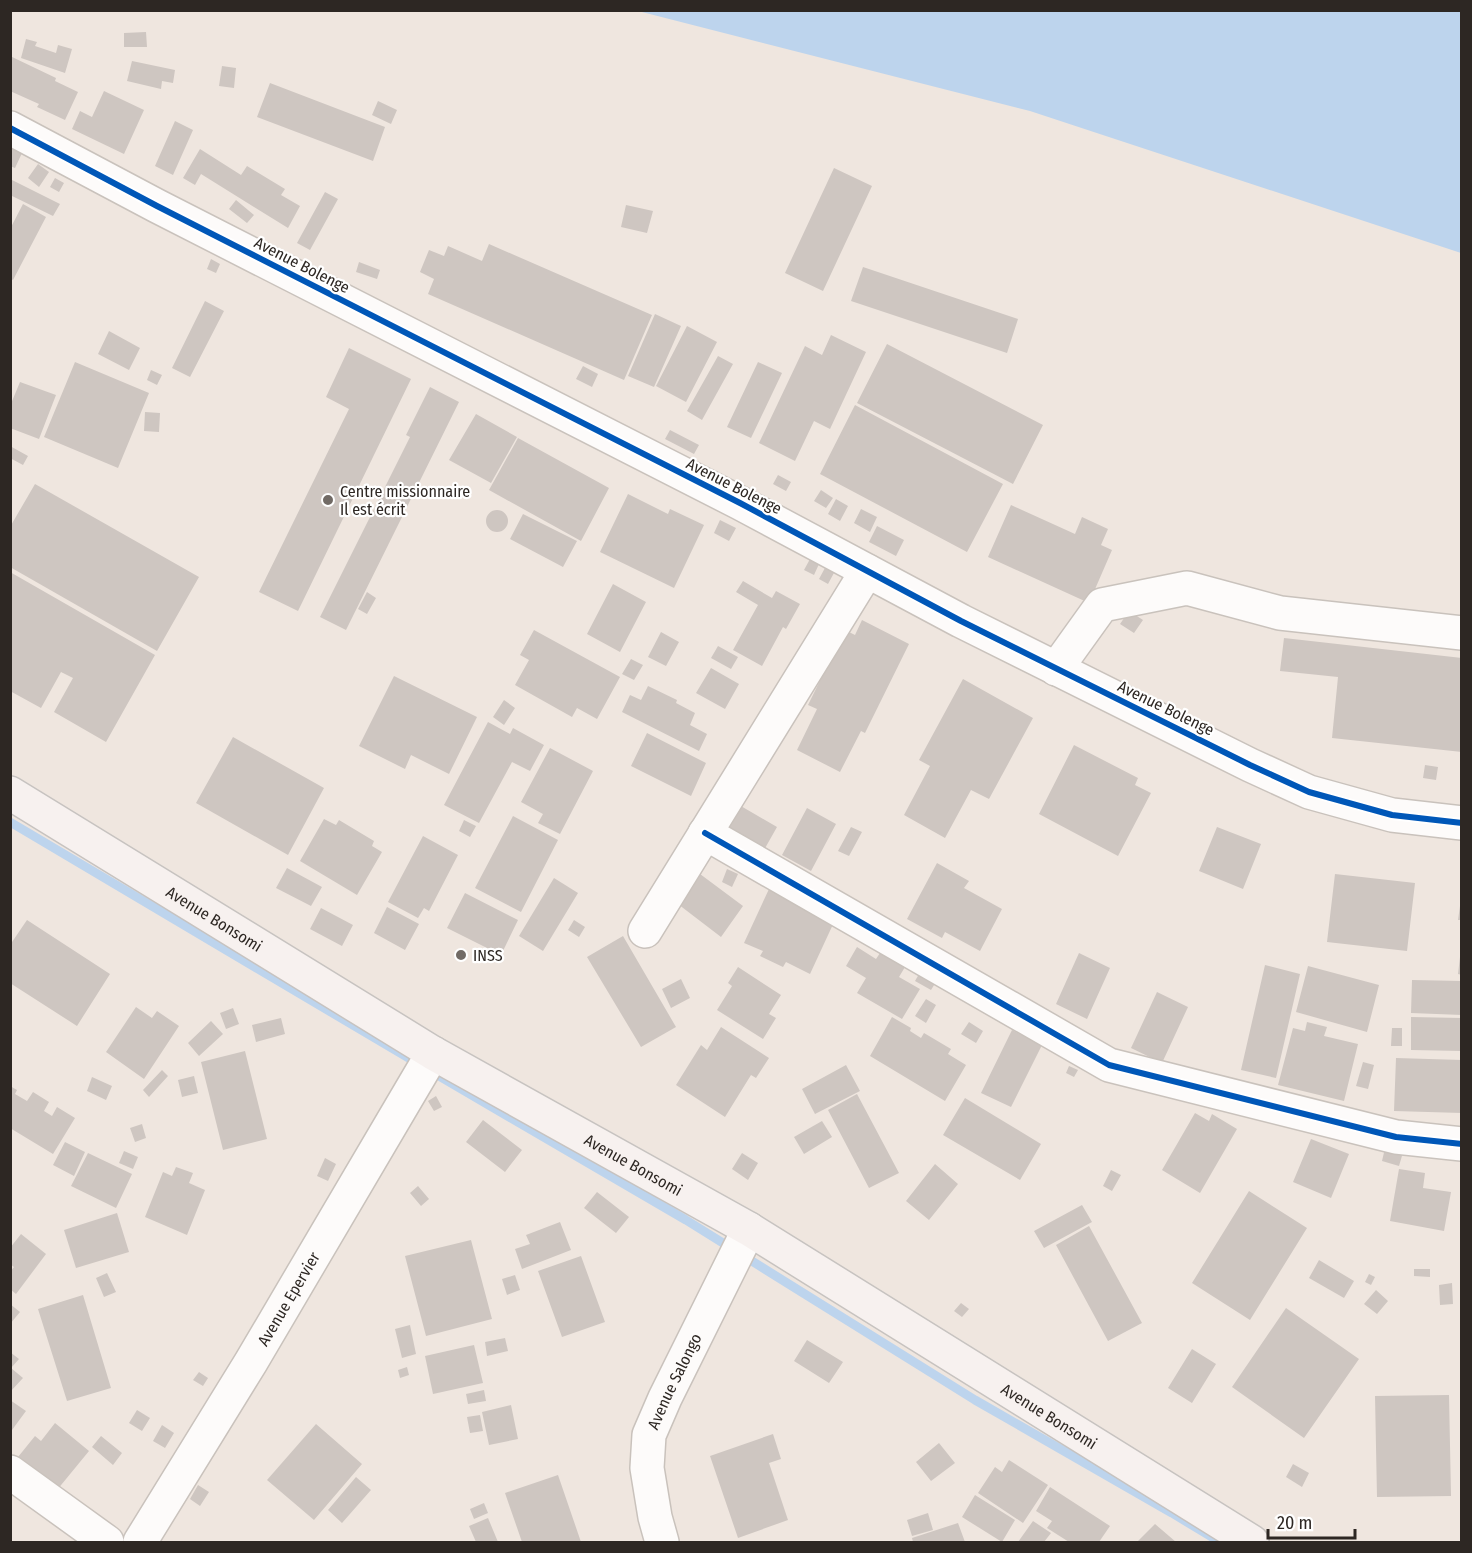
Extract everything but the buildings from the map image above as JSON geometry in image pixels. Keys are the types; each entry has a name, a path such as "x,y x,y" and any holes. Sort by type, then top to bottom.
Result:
{"main road":[{"name":"Avenue Bonsomi","path":"10,793 433,1053 749,1229 1249,1542"}],"street":[{"name":"Avenue Bolenge","path":"10,128 740,503 961,621 1250,765 1309,792 1392,814 1461,823"},
{"path":"645,931 867,571"},
{"path":"1056,669 1102,605 1187,588 1280,613 1461,633"},
{"path":"705,833 1109,1065 1396,1137 1461,1144"},
{"name":"Avenue Epervier","path":"140,1542 251,1362 433,1053"},
{"name":"Avenue Salongo","path":"662,1542 655,1517 647,1468 649,1435 749,1229"},
{"path":"10,1472 107,1542"}],"water":[{"path":"638,11 1461,11 1461,253 1030,111"}],"waterway":[{"path":"10,822 686,1220 975,1400 1220,1542"}],"cycle path":[{"path":"10,128 157,206 740,503 961,621 1250,765 1309,792 1392,815 1462,823"},
{"path":"705,833 1109,1065 1396,1137 1462,1144"}],"place":[{"name":"Centre missionnaire Il est écrit","path":"328,500"},
{"name":"INSS","path":"461,955"}]}
